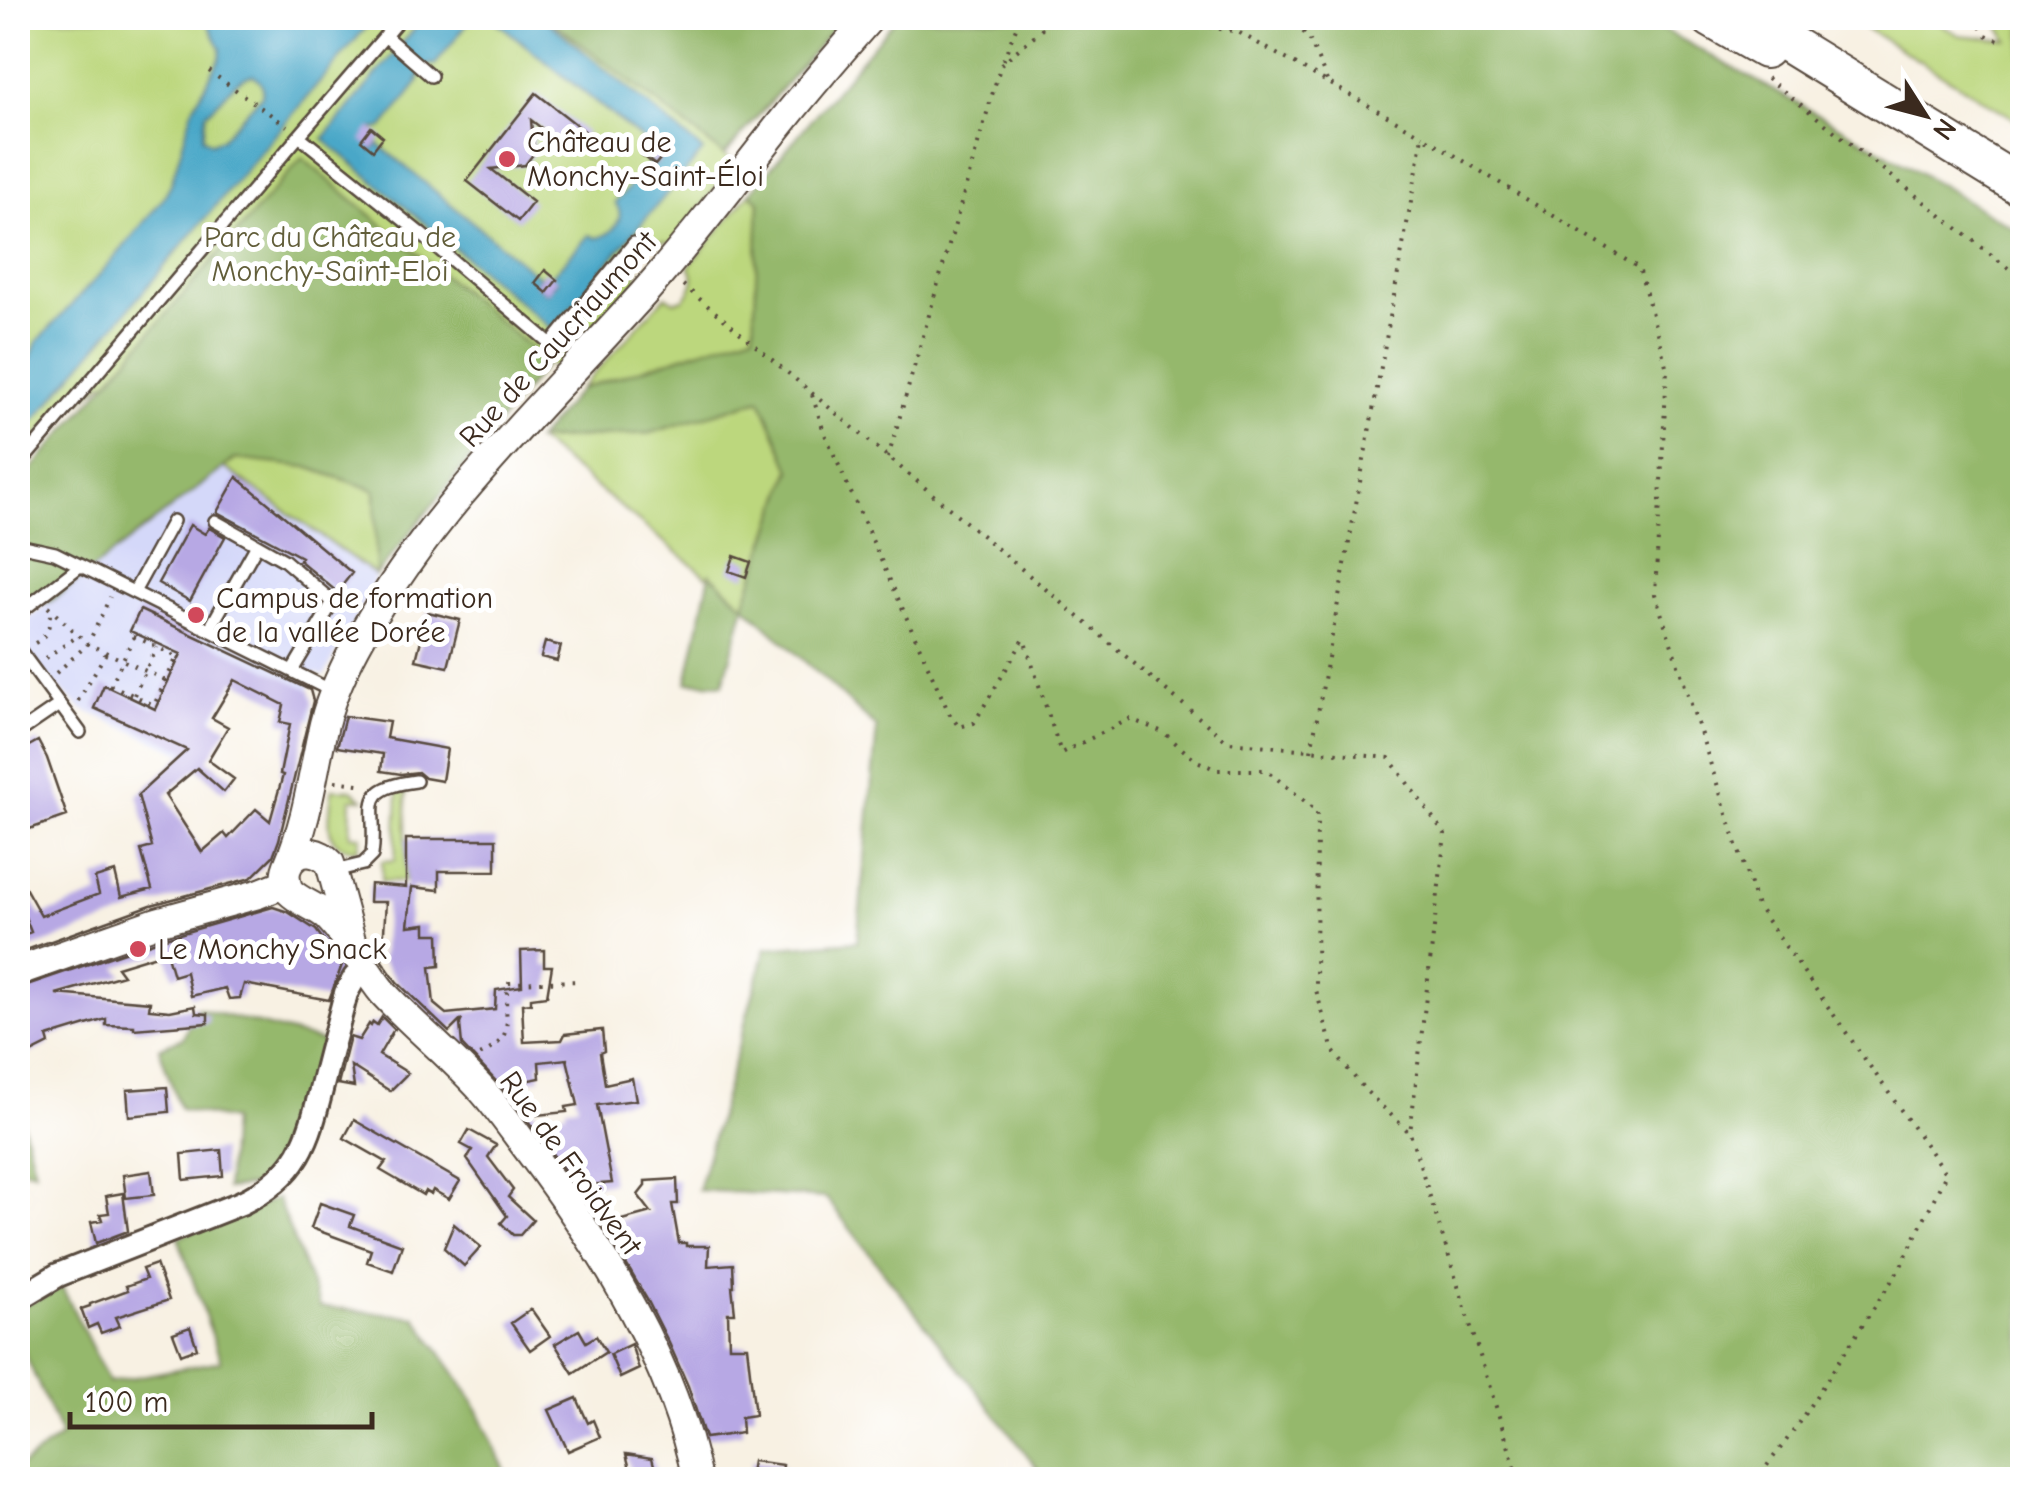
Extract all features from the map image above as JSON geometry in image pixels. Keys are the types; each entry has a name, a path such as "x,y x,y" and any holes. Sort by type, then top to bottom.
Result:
{"highway":[{"path":"1747,18 2022,187"},
{"path":"1796,18 2022,158"},
{"path":"1699,22 1876,109 1924,126"}],"street":[{"name":"Rue de Caucriaumont","path":"324,722 363,633 437,525 664,270 870,18"},
{"path":"324,722 320,834 352,944"},
{"path":"324,722 301,834 287,873 292,894 328,917 352,944"},
{"path":"18,971 156,922 258,894 287,873 304,853 317,853 331,869"},
{"path":"308,902 327,894 331,869"},
{"name":"Rue de Froidvent","path":"352,944 384,994 492,1102 593,1240 658,1364 678,1414 697,1480"},
{"path":"18,1299 58,1275 257,1196 281,1178 311,1129 348,988 355,977 367,971"}],"lane":[{"path":"18,466 298,136 389,40 400,18"},
{"path":"389,40 431,76"},
{"path":"298,136 422,234 551,344 634,243"},
{"path":"134,592 173,520"},
{"path":"215,521 284,560 333,602 292,671"},
{"path":"209,630 256,544"},
{"path":"18,545 54,553 334,692"},
{"path":"18,614 80,566"},
{"path":"18,649 80,732"},
{"path":"18,733 59,705"},
{"path":"331,869 363,864 372,854 374,802 378,792 392,784 416,781"}],"path":[{"path":"888,458 1001,64 1020,18"},
{"path":"1001,64 1055,18"},
{"path":"1157,18 1238,32 1422,136 1639,268 1667,369 1656,594 1756,906 1946,1174 1900,1268 1756,1480"},
{"path":"1287,18 1308,36 1328,83"},
{"path":"1670,18 1699,22"},
{"path":"1974,18 1986,35 2002,41"},
{"path":"209,71 287,126"},
{"path":"1768,79 2022,279"},
{"path":"1311,751 1422,136"},
{"path":"664,270 1228,742 1389,758 1444,834 1410,1132 1518,1480"},
{"path":"812,394 832,450 949,713 959,727 974,723 1024,639 1061,753 1130,720 1163,732 1195,760 1217,770 1266,770 1317,811 1316,990 1334,1051 1365,1090 1410,1132"},
{"path":"43,684 88,644 116,584"},
{"path":"18,649 44,638 50,627 50,610 88,644 166,680"},
{"path":"31,667 78,636"},
{"path":"134,636 156,647 177,657 154,704 112,685 134,636"},
{"path":"134,695 156,647"},
{"path":"68,717 106,653"},
{"path":"322,780 364,785 378,792"},
{"path":"457,1066 499,1045 506,1035 510,983 579,981"}],"shaded area":[{"name":"Campus de formation de la vallée Dorée","path":"224,467 376,575 324,676 316,673 309,689 313,698 312,720 235,680 203,737 185,754 81,709 35,665 18,642 18,627"}],"green space":[{"name":"Parc du Château de Monchy-Saint-Eloi","path":"18,18 842,18 725,155 735,164 672,244 663,241 655,246 650,242 635,261 639,266 638,282 557,372 548,362 376,575 104,382 18,450"},
{"path":"548,18 842,18 724,155"},
{"path":"896,18 1643,18 2022,233 2022,1479 1046,1479 826,1198 698,1190 766,948 857,941 877,728 745,606 723,684 687,682 710,574 744,605 791,470 761,399 650,433 537,440 580,389 754,333 759,201 750,193"},
{"path":"1849,18 1930,18 1959,35 2008,40 1995,18 2022,18 2022,123"},
{"path":"302,158 548,362 376,575 375,490 306,467 235,459 50,602 18,607 18,485"},
{"path":"750,193 759,200 755,333 580,389 666,296 674,301 684,299 693,283 689,266"},
{"path":"761,399 791,469 744,606 537,440 650,433"},
{"path":"332,789 352,790 363,799 351,799 350,835 361,836 358,849 346,848 333,838 329,821"},
{"path":"398,791 406,791 406,881 382,881 382,861 395,860"},
{"path":"197,1008 329,1043 300,1141 258,1185 226,1189 231,1120 180,1109 159,1048 183,1038"},
{"path":"18,1106 35,1171 18,1167"},
{"path":"277,1198 320,1307 416,1317 473,1400 509,1479 18,1480 18,1468 61,1436 18,1338 18,1309 62,1287 109,1382 221,1361 178,1237"}],"water":[{"path":"205,18 374,18 18,440 18,378 37,342 162,200 171,184 193,108 221,49","holes":["253,75 261,83 262,95 221,139 211,143 203,137 206,113 233,85"]},
{"path":"424,18 470,20 435,65 430,64 418,78 419,82 383,128 373,129 373,150 378,144 539,277 535,283 547,293 557,281 551,276 589,235 596,238 613,230 619,220 615,203 651,162 655,165 665,153 653,143 649,145 492,18 544,18 703,151 552,329 323,139"}],"building":[{"name":"Château de Monchy-Saint-Éloi","path":"536,93 587,133 572,152 531,120 534,153 525,165 491,169 533,202 518,221 467,181"},
{"path":"371,127 383,137 373,150 361,140"},
{"path":"653,142 665,153 655,165 642,155"},
{"path":"545,270 557,280 547,293 535,283"},
{"path":"237,477 352,573 337,592 299,560 301,557 217,512"},
{"path":"190,525 205,534 209,528 225,537 190,601 158,583"},
{"path":"734,556 751,562 746,577 729,571"},
{"path":"140,610 310,690 313,701 279,840 273,856 251,878 151,905 18,953 18,937 31,932 18,899 18,887 23,884 41,916 99,894 95,878 115,872 121,897 152,889 141,850 152,847 138,795 187,750 94,708 104,685 155,709 181,654 130,631","holes":["235,680 284,705 280,722 290,724 280,774 283,775 270,821 256,809 228,838 224,833 202,852 165,795 197,768 224,792 234,779 208,760 228,727 212,718"]},
{"path":"428,612 460,620 448,667 416,660"},
{"path":"545,642 561,646 557,661 541,657"},
{"path":"345,716 389,722 386,738 447,749 442,781 425,778 418,772 381,771 383,754 337,747"},
{"path":"38,741 67,816 18,833 18,752"},
{"path":"406,839 496,839 496,871 439,871 439,890 412,887 408,926 426,924 426,934 439,934 440,966 430,967 434,1004 446,1014 495,1009 496,990 522,986 521,951 544,950 544,966 552,966 547,996 522,1004 524,1042 562,1040 565,1034 602,1030 604,1051 600,1053 605,1084 632,1078 636,1100 597,1105 612,1183 576,1186 509,1095 462,1045 462,1019 449,1032 397,982 382,961 386,902 369,902 370,884 406,887","holes":["567,1059 578,1105 566,1107 567,1112 537,1115 513,1083 540,1078 539,1062"]},
{"path":"273,907 316,930 342,965 329,1000 244,984 240,998 229,999 225,988 191,996 186,972 173,976 166,952 117,967 123,975 56,994 150,1002 149,1009 170,1011 195,1006 196,1013 208,1014 208,1023 134,1029 106,1025 106,1019 47,1037 49,1044 29,1054 24,1052 18,1039 18,988 162,939"},
{"path":"382,1017 394,1029 379,1055 408,1073 390,1091 351,1066 354,1087 338,1084 350,1037 359,1040 369,1024 377,1025"},
{"path":"167,1087 169,1112 129,1116 127,1090"},
{"path":"354,1120 460,1181 449,1199 433,1190 423,1195 380,1170 386,1162 344,1138"},
{"path":"469,1130 496,1145 488,1157 513,1190 508,1197 533,1220 520,1235 513,1235 501,1223 507,1216 467,1159 472,1150 461,1144"},
{"path":"221,1150 223,1176 184,1180 182,1154"},
{"path":"151,1171 154,1195 126,1198 123,1175"},
{"path":"677,1179 678,1204 672,1204 679,1243 709,1246 708,1266 733,1264 735,1313 728,1313 729,1346 747,1346 755,1415 741,1417 742,1433 705,1438 669,1343 603,1225 651,1212 638,1195 645,1181"},
{"path":"123,1193 128,1231 96,1243 91,1222 102,1220 100,1214 109,1213 106,1196"},
{"path":"320,1203 354,1215 350,1226 402,1245 393,1271 367,1262 371,1250 311,1228"},
{"path":"454,1224 481,1247 464,1266 444,1248"},
{"path":"156,1264 169,1300 116,1317 120,1326 101,1333 97,1324 88,1328 81,1309 128,1290 126,1286 146,1279 142,1269"},
{"path":"531,1309 550,1336 530,1350 511,1323"},
{"path":"190,1327 197,1348 181,1354 173,1333"},
{"path":"579,1330 586,1342 596,1336 606,1352 573,1373 555,1344"},
{"path":"631,1344 639,1369 620,1378 610,1354"},
{"path":"577,1398 588,1423 593,1420 600,1437 568,1451 549,1410"},
{"path":"626,1454 652,1458 658,1480 633,1480"},
{"path":"752,1461 783,1465 781,1480 749,1480"}],"place":[{"name":"Château de Monchy-Saint-Éloi","path":"507,159"},
{"name":"Campus de formation de la vallée Dorée","path":"196,615"},
{"name":"Le Monchy Snack","path":"138,949"}]}
